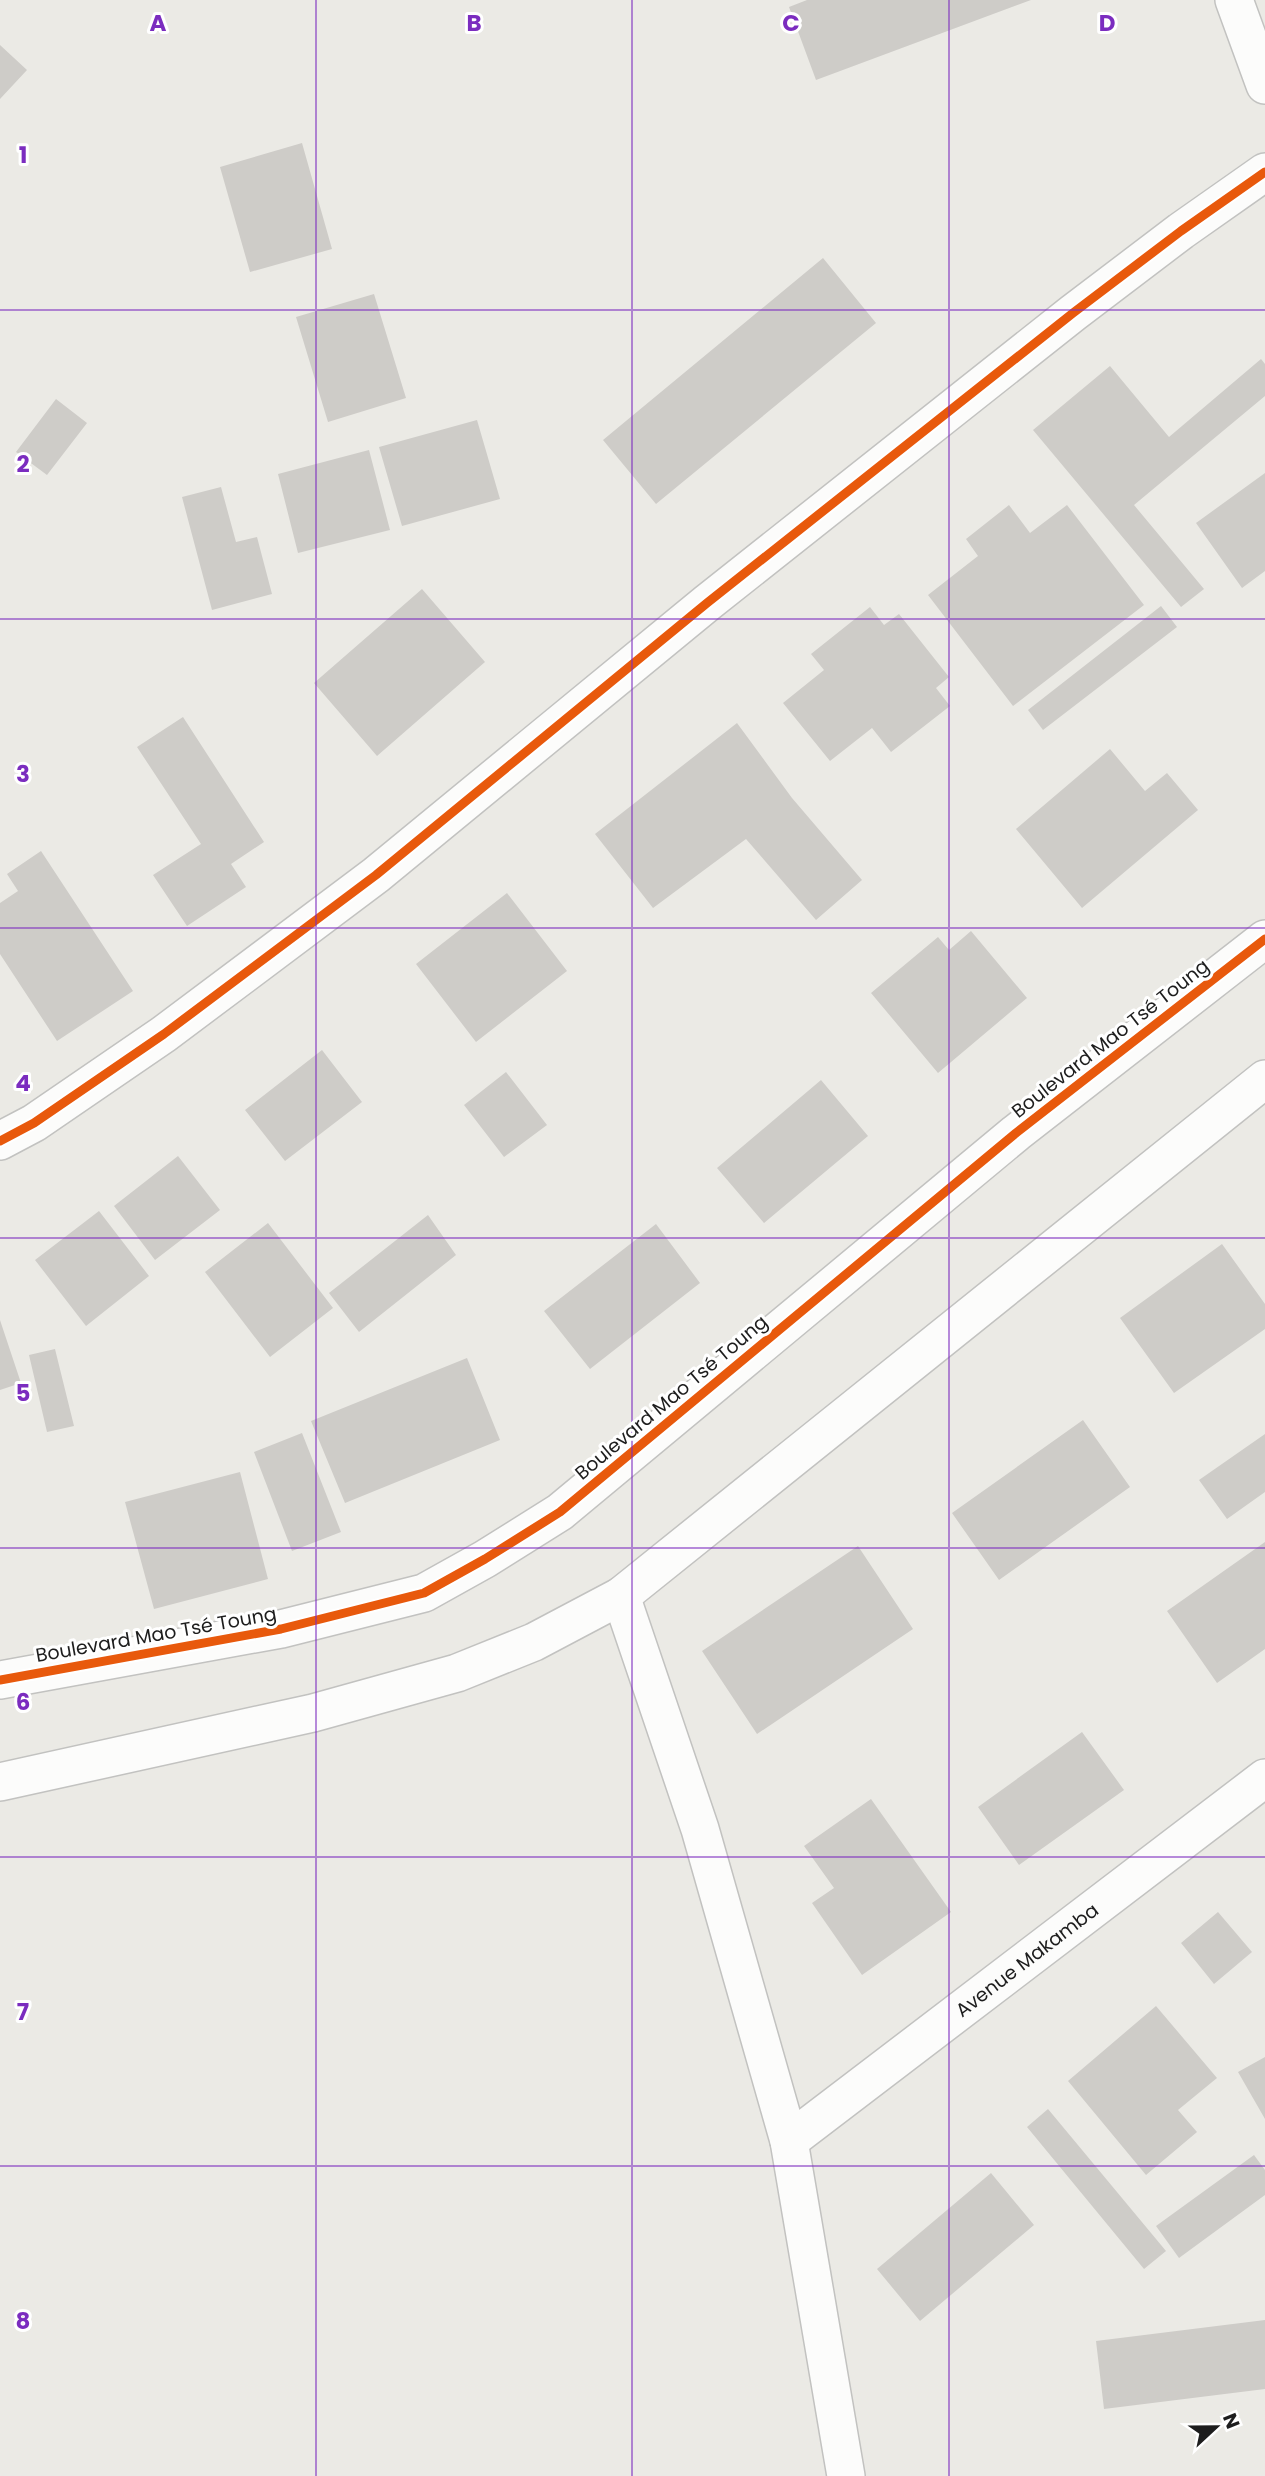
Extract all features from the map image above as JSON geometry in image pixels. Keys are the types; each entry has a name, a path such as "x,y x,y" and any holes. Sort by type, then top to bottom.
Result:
{"street":[{"path":"1234,0 1265,85"},
{"path":"0,1141 34,1123 164,1034 376,875 707,603 1073,313 1181,231 1265,172"},
{"name":"Boulevard Mao Tsé Toung","path":"0,1680 281,1629 424,1592 485,1559 560,1512 1016,1133 1265,939"},
{"path":"0,1782 313,1713 457,1673 534,1642 621,1596 1265,1079"},
{"path":"621,1596 700,1829 789,2141 846,2476"},
{"name":"Avenue Makamba","path":"789,2141 1265,1778"}],"building":[{"path":"807,0 1031,0 816,80 789,7"},
{"path":"0,45 27,70 0,99"},
{"path":"302,143 332,249 250,272 220,167"},
{"path":"823,258 876,323 656,504 603,440"},
{"path":"374,294 406,398 328,422 296,317"},
{"path":"1261,359 1265,364 1265,396 1134,505 1204,589 1181,607 1033,430 1110,366 1169,437"},
{"path":"56,399 87,423 47,475 16,452"},
{"path":"477,420 500,499 402,526 379,447"},
{"path":"369,450 390,530 298,553 278,474"},
{"path":"1265,473 1265,571 1242,588 1196,523"},
{"path":"221,487 236,542 257,537 272,594 212,610 182,497"},
{"path":"1009,505 1030,533 1067,505 1144,605 1013,706 928,595 978,556 966,539"},
{"path":"422,589 485,662 377,756 314,683"},
{"path":"1161,606 1177,627 1043,730 1028,710"},
{"path":"870,607 884,625 899,614 949,677 936,688 950,706 891,752 872,728 830,761 783,703 824,670 811,654"},
{"path":"183,717 264,842 231,864 246,887 187,926 153,875 201,844 137,747"},
{"path":"737,723 792,798 862,880 816,920 746,839 653,908 595,834"},
{"path":"1110,749 1145,791 1167,773 1198,810 1082,908 1016,829"},
{"path":"41,851 133,991 57,1041 0,954 0,903 18,891 7,874"},
{"path":"507,893 567,971 476,1042 416,964"},
{"path":"971,931 1027,998 938,1073 871,993 938,937 949,950"},
{"path":"322,1050 362,1102 285,1161 245,1110"},
{"path":"506,1072 547,1125 504,1157 464,1105"},
{"path":"821,1080 868,1136 764,1223 717,1168"},
{"path":"178,1156 220,1210 155,1260 114,1206"},
{"path":"99,1211 149,1276 86,1326 35,1260"},
{"path":"428,1215 456,1255 359,1332 329,1293"},
{"path":"268,1223 333,1308 270,1357 205,1272"},
{"path":"656,1224 700,1283 590,1369 544,1311"},
{"path":"1222,1244 1265,1304 1265,1329 1174,1393 1120,1318"},
{"path":"0,1320 21,1383 0,1390"},
{"path":"55,1349 74,1426 47,1432 29,1355"},
{"path":"467,1358 500,1440 345,1503 311,1421"},
{"path":"1083,1420 1130,1487 999,1580 952,1513"},
{"path":"302,1433 341,1532 292,1551 254,1452"},
{"path":"1265,1434 1265,1492 1227,1519 1199,1480"},
{"path":"240,1472 268,1579 154,1609 125,1502"},
{"path":"1265,1542 1265,1649 1217,1683 1167,1611"},
{"path":"858,1546 913,1629 757,1734 702,1651"},
{"path":"1082,1732 1124,1790 1019,1865 978,1807"},
{"path":"871,1799 951,1912 862,1975 812,1903 834,1888 804,1846"},
{"path":"1218,1912 1252,1952 1214,1984 1181,1943"},
{"path":"1156,2006 1217,2078 1178,2110 1197,2132 1146,2175 1068,2081"},
{"path":"1265,2057 1265,2119 1238,2072"},
{"path":"1048,2109 1166,2251 1144,2269 1027,2127"},
{"path":"1254,2155 1265,2170 1265,2195 1179,2258 1156,2226"},
{"path":"991,2173 1034,2225 920,2321 877,2269"},
{"path":"1265,2320 1265,2389 1104,2409 1096,2341"}],"cycle path":[{"path":"0,1141 34,1123 164,1034 376,875 707,603 1073,313 1181,231 1265,172"},
{"path":"0,1680 281,1629 424,1593 485,1559 560,1512 1016,1133 1265,939"}]}
